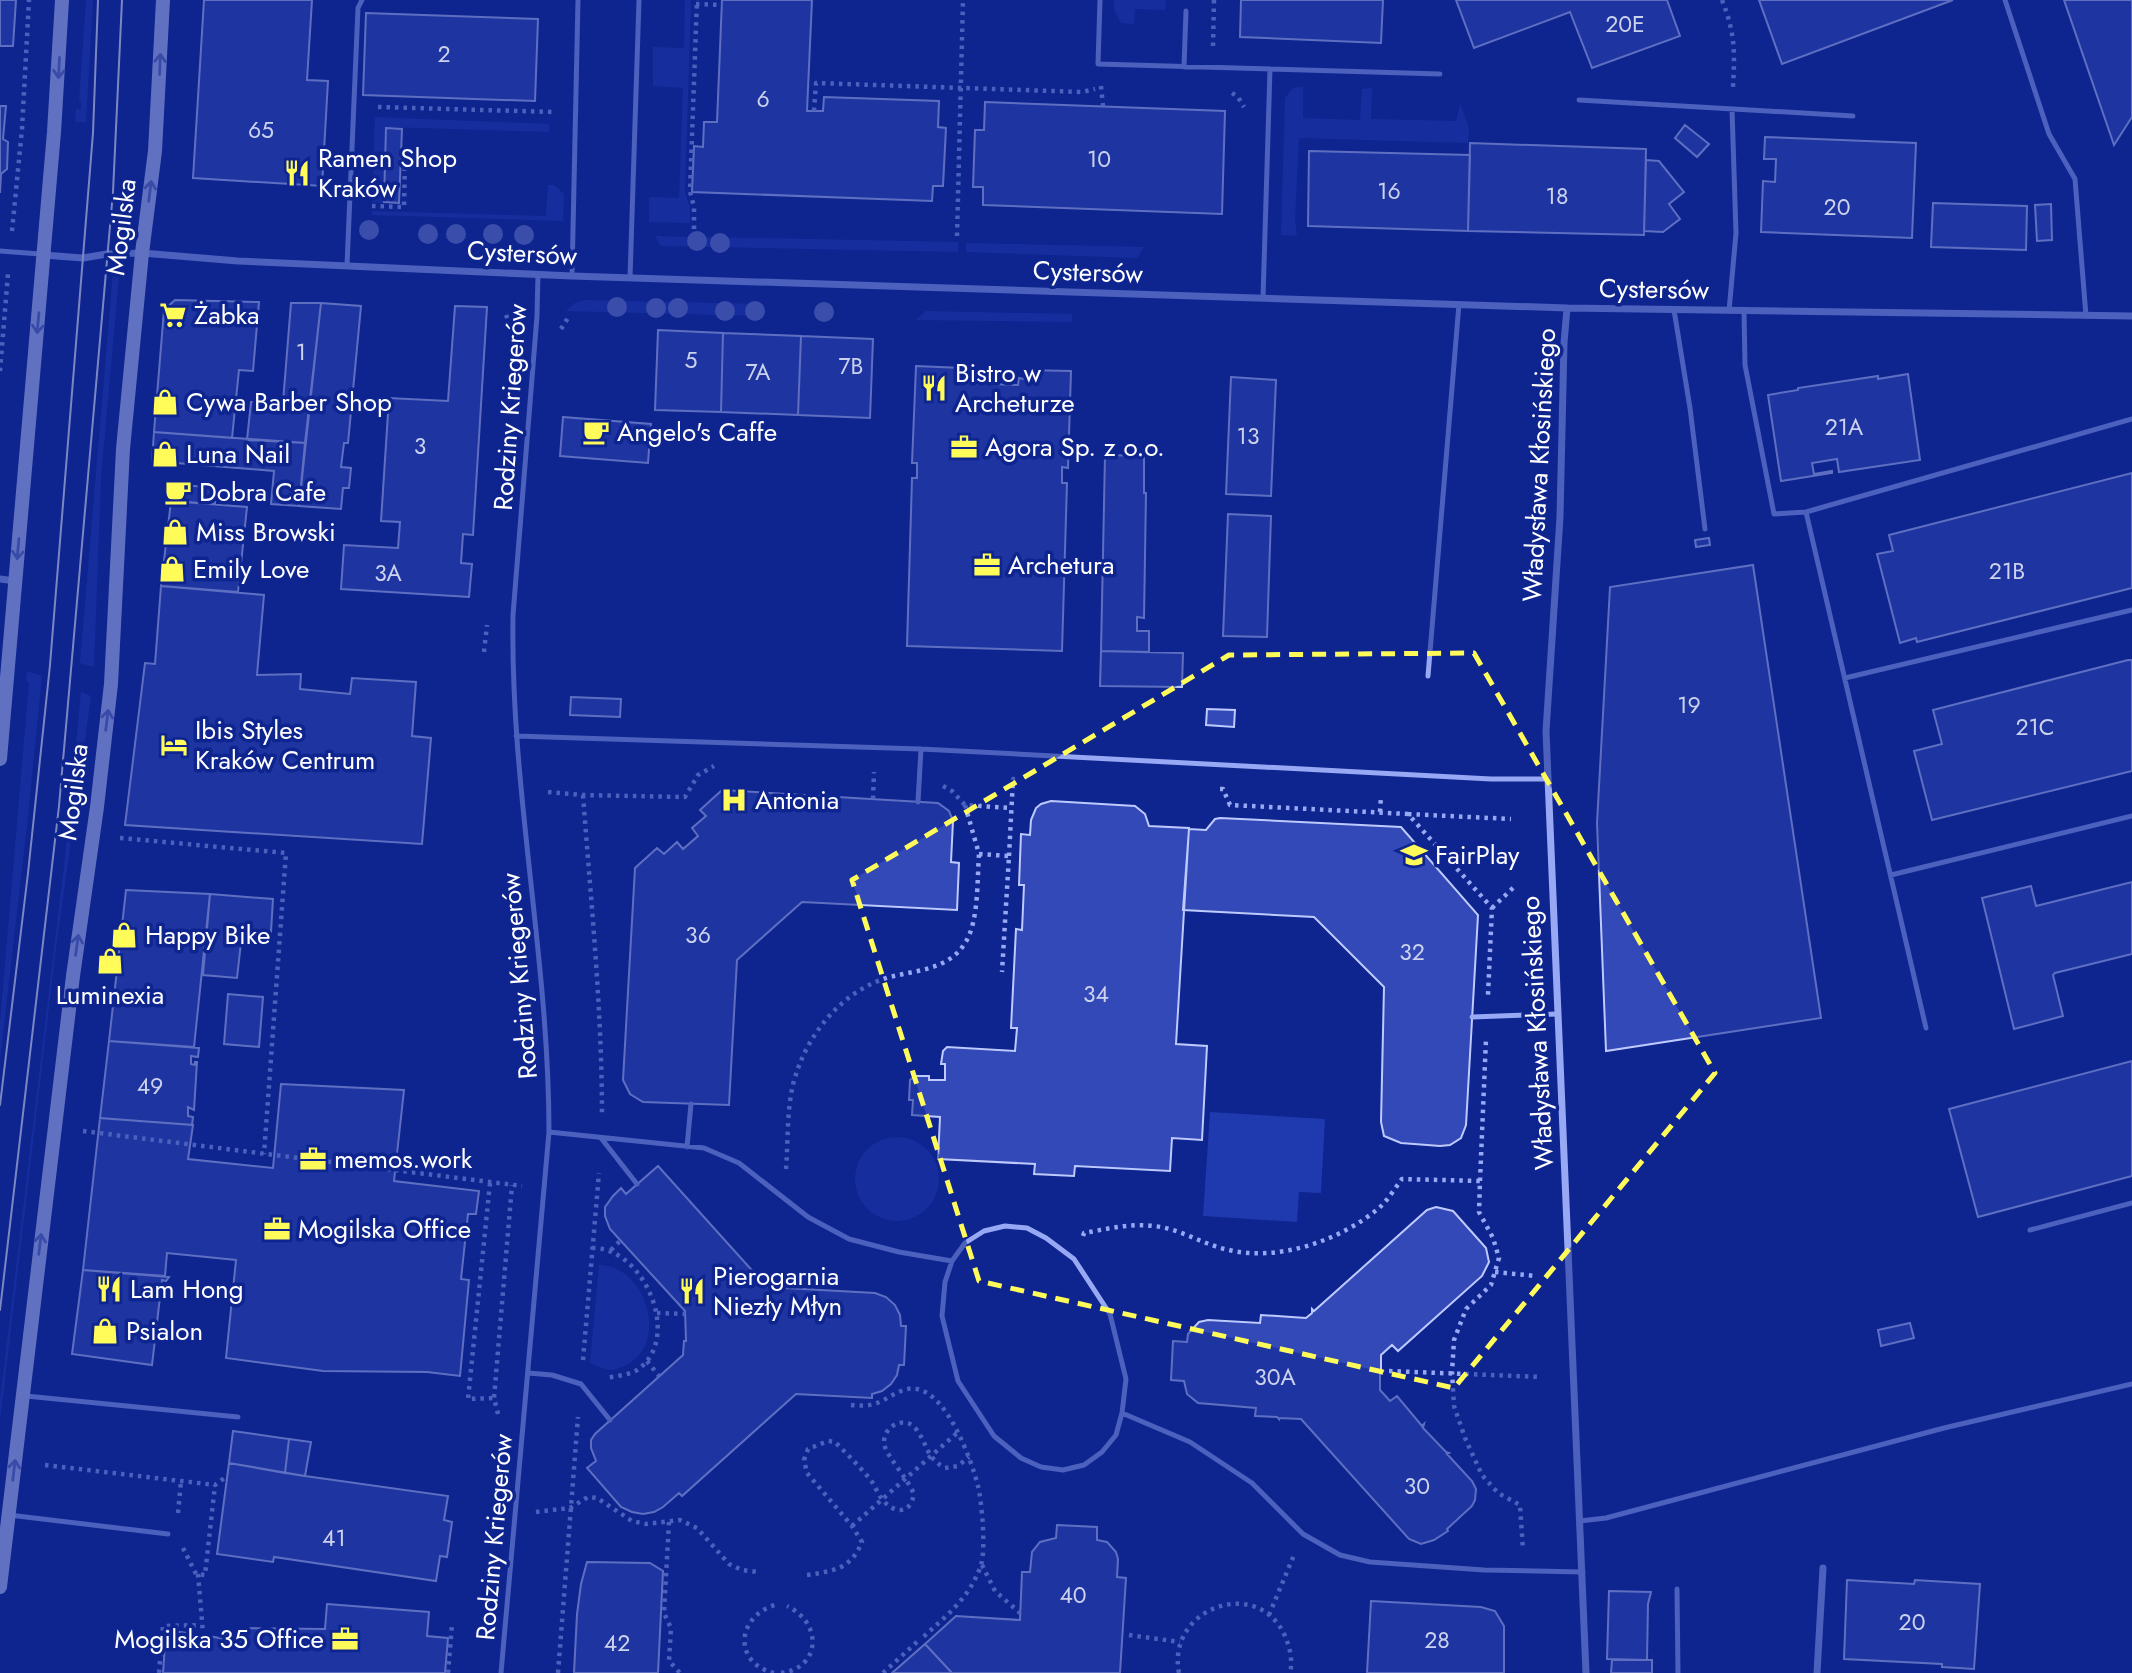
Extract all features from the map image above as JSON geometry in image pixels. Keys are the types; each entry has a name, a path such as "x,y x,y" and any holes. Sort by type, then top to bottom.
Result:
{"main road":[{"path":"0,759 7,580 43,255 62,0"},
{"name":"Mogilska","path":"0,1587 71,988 110,695 123,449 157,128 163,0"}],"street":[{"name":"Cystersów","path":"43,255 83,258 142,253 228,260 572,276 1567,308 2132,316"},
{"name":"Władysława Kłosińskiego","path":"1567,308 1560,517 1546,731 1586,1673"},
{"path":"1816,1673 1823,1568"}],"lane":[{"path":"347,265 358,8 362,0"},
{"path":"572,276 578,0"},
{"path":"630,278 639,0"},
{"path":"1100,0 1098,64 1440,74"},
{"path":"2005,0 2049,134 2075,179 2086,316"},
{"path":"1184,67 1186,11"},
{"path":"1263,298 1270,69"},
{"path":"1579,100 1853,116"},
{"path":"1729,311 1736,233 1732,108"},
{"path":"0,251 43,255"},
{"name":"Rodziny Kriegerów","path":"501,1673 549,1132 548,1070 516,736 512,653 538,274"},
{"path":"1428,676 1459,304"},
{"path":"1674,310 1690,408 1705,529"},
{"path":"1744,311 1745,365 1774,514 1806,512 2132,419"},
{"path":"1806,512 1926,1028"},
{"path":"1845,678 2132,610"},
{"path":"516,736 921,749 1491,779 1547,779"},
{"path":"918,802 921,749"},
{"path":"1891,875 2132,816"},
{"path":"1472,1017 1557,1014"},
{"path":"687,1147 691,1104"},
{"path":"549,1132 704,1148 738,1163 808,1217 849,1239 898,1252 952,1261"},
{"path":"601,1138 638,1184"},
{"path":"2029,1230 2132,1203"},
{"path":"1005,1226 1027,1228 1046,1238 1074,1259 1110,1314 1126,1379 1122,1413 1115,1435 1102,1452 1084,1465 1063,1470 1041,1467 1021,1458 995,1436 958,1381 942,1316 946,1282 952,1261 965,1243 984,1231 1005,1226"},
{"path":"528,1373 552,1375 580,1384 610,1420"},
{"path":"1580,1521 1606,1518 1944,1428 2132,1384"},
{"path":"22,1395 238,1417"},
{"path":"1122,1413 1190,1442 1252,1483 1303,1534 1340,1555 1370,1562 1583,1572"},
{"path":"9,1515 168,1534"},
{"path":"1677,1589 1678,1673"}],"path":[{"path":"0,371 22,130 29,0"},
{"path":"957,236 963,0"},
{"path":"1212,67 1214,0"},
{"path":"1722,0 1734,39 1732,108"},
{"path":"694,229 694,207 690,191 697,2 722,5"},
{"path":"814,111 816,83 1082,92 1109,87"},
{"path":"1230,92 1244,103 1246,114"},
{"path":"355,106 576,112"},
{"path":"362,210 371,206 404,207 405,161"},
{"path":"548,792 685,797 698,775 718,764"},
{"path":"786,1169 792,1090 807,1044 837,1008 857,992 877,981 944,963 958,953 971,932 979,854 965,805 952,791 920,774 861,771"},
{"path":"873,799 874,772"},
{"path":"1002,972 1013,779 1027,780"},
{"path":"1209,789 1223,789 1230,805 1511,819"},
{"path":"558,1673 601,1138 602,1070 583,795"},
{"path":"965,805 1011,808"},
{"path":"1408,814 1492,908"},
{"path":"115,838 286,853 264,1154"},
{"path":"979,854 1009,856"},
{"path":"1514,887 1492,908 1480,1181 1479,1212 1493,1238 1499,1258 1491,1285 1465,1309 1454,1340 1452,1372 1454,1406 1482,1475 1498,1493 1520,1505 1524,1571"},
{"path":"82,1130 512,1185 494,1398 499,1418"},
{"path":"1074,1259 1084,1233 1128,1226 1155,1226 1230,1251 1264,1253 1306,1247 1342,1234 1381,1207 1402,1179 1480,1181"},
{"path":"490,1183 468,1399 494,1398"},
{"path":"611,1250 621,1240"},
{"path":"580,1384 639,1370 656,1343 657,1313 648,1285 633,1266 611,1250 592,1248"},
{"path":"1495,1272 1536,1276"},
{"path":"657,1313 685,1314"},
{"path":"647,1361 659,1376"},
{"path":"1389,1371 1541,1377"},
{"path":"851,1405 876,1404 902,1391 917,1389 931,1396 942,1407 969,1457 978,1488 983,1525 981,1564 962,1601 883,1673"},
{"path":"807,1575 842,1568 856,1555 862,1542 852,1526 807,1473 804,1460 808,1449 828,1441 835,1442 872,1481 882,1499 894,1508 908,1508 914,1494 885,1447 884,1436 889,1427 897,1423 909,1423 916,1428 930,1457 945,1468 958,1466 969,1457"},
{"path":"852,1526 957,1433"},
{"path":"45,1465 215,1485 227,1476"},
{"path":"177,1521 181,1481"},
{"path":"198,1574 205,1576 215,1485"},
{"path":"515,1511 541,1512 570,1508 588,1497 597,1498 632,1521 646,1524 680,1520 689,1523 697,1528 729,1564 742,1570 758,1572"},
{"path":"669,1522 664,1613 671,1628 669,1661 680,1673"},
{"path":"1269,1615 1303,1534"},
{"path":"181,1545 198,1574 203,1633"},
{"path":"981,1564 995,1591 1020,1613"},
{"path":"1179,1673 1177,1661 1180,1642 1188,1626 1201,1614 1217,1606 1235,1603 1253,1606 1269,1615 1282,1629 1290,1647 1290,1673"},
{"path":"774,1673 765,1672 754,1663 747,1653 744,1641 746,1628 752,1617 762,1609 775,1605"},
{"path":"781,1673 789,1673 800,1666 813,1644 807,1620 799,1611 787,1606"},
{"path":"448,1673 452,1624"},
{"path":"159,1673 163,1626 201,1625"},
{"path":"1129,1635 1180,1642"}],"highlighted area":[{"path":"1474,653 1715,1073 1454,1388 979,1281 852,880 1229,655"}],"shaded area":[{"path":"86,0 93,0 86,122 75,122 76,109 81,109 79,101"},
{"path":"685,0 691,0 685,193 690,207 690,223 649,222 649,197 679,198 683,88 653,86 653,47 684,48"},
{"path":"1114,0 1166,0 1165,10 1135,9 1134,24 1121,23 1114,9"},
{"path":"1303,87 1303,118 1360,120 1362,89 1372,88 1371,119 1456,121 1460,104 1469,128 1468,143 1299,138 1295,221 1297,236 1281,235 1285,98 1292,89"},
{"path":"375,117 549,124 549,132 386,127 384,203 372,202"},
{"path":"548,185 554,185 564,194 563,221 372,215 372,211 546,216"},
{"path":"655,236 958,242 958,252 661,246"},
{"path":"966,243 1144,247 1137,258 966,252"},
{"path":"113,272 118,273 119,277 101,477 94,667 80,663"},
{"path":"585,300 763,304 762,316 566,311 575,303"},
{"path":"926,311 1072,314 1072,322 916,320"},
{"path":"27,671 42,676 0,1060 0,1023 29,682 26,681"},
{"path":"81,692 91,696 56,948 0,1421 0,1401 65,858"},
{"path":"1210,1112 1325,1119 1321,1193 1299,1192 1297,1222 1203,1216"},
{"path":"889,1137 905,1137 921,1144 932,1155 939,1171 936,1195 927,1209 905,1221 889,1221 873,1214 862,1203 855,1187 855,1171 862,1155 873,1144"},
{"path":"599,1265 615,1268 629,1278 640,1291 647,1307 647,1341 639,1355 626,1365 613,1370 590,1363"}],"building":[{"path":"0,0 16,0 13,46 0,46"},
{"path":"204,0 312,0 307,80 328,81 322,186 193,178"},
{"path":"722,0 812,0 807,111 823,111 824,97 939,101 938,127 946,128 943,186 933,186 932,201 692,192 694,146 703,147 704,122 717,122"},
{"path":"1241,0 1383,0 1381,43 1240,37"},
{"path":"1456,0 1667,0 1680,36 1592,68 1570,12 1474,48"},
{"path":"1759,0 1953,0 1782,64"},
{"path":"2064,0 2132,0 2132,117 2114,145"},
{"path":"366,13 538,19 535,101 363,95"},
{"path":"985,102 1225,111 1222,214 983,205 983,187 973,187 975,130 984,130"},
{"path":"0,106 6,106 3,139 8,142 7,169 1,174 0,193"},
{"path":"1685,125 1709,144 1697,157 1675,138"},
{"path":"386,128 402,129 399,203 384,202"},
{"path":"1765,137 1916,143 1912,238 1761,232 1763,181 1775,182 1776,159 1764,159"},
{"path":"1470,143 1646,149 1644,235 1468,231"},
{"path":"1309,151 1470,155 1468,231 1308,226"},
{"path":"1646,160 1659,161 1684,192 1669,204 1680,219 1663,232 1644,231"},
{"path":"1933,203 2027,206 2026,250 1931,247"},
{"path":"2051,204 2052,240 2037,241 2035,205"},
{"path":"175,300 259,302 253,371 239,370 232,438 154,432 164,310"},
{"path":"291,303 321,303 305,443 247,440 251,402 283,402"},
{"path":"321,303 361,306 348,443 344,443 341,467 351,468 349,488 343,488 341,509 299,506"},
{"path":"455,306 487,307 473,535 463,534 461,563 472,564 469,597 341,589 344,545 398,548 400,522 381,521 389,398 448,401"},
{"path":"658,330 723,333 721,412 655,410"},
{"path":"723,333 801,336 798,415 721,412"},
{"path":"801,336 873,339 870,418 798,415"},
{"name":"Archetura","path":"916,366 962,368 961,376 966,376 966,383 1018,385 1019,378 1024,379 1025,370 1071,371 1068,468 1062,467 1062,483 1067,483 1062,651 907,646 912,478 917,478 917,463 912,463"},
{"path":"1908,374 1920,460 1839,472 1837,459 1812,463 1814,474 1832,473 1781,481 1768,395 1878,376 1878,379"},
{"path":"1231,377 1276,380 1271,496 1226,494"},
{"path":"563,417 651,424 648,463 560,456"},
{"path":"154,432 305,443 299,506 271,504 274,471 152,461"},
{"path":"1105,455 1144,456 1144,618 1137,617 1137,631 1149,631 1149,652 1101,651"},
{"path":"2132,473 2132,588 1917,642 1916,638 1900,643 1877,554 1893,551 1889,535"},
{"path":"172,484 216,488 215,504 171,501"},
{"path":"171,501 247,507 238,592 161,586"},
{"path":"1228,514 1271,516 1267,637 1223,636"},
{"path":"1709,538 1710,545 1696,547 1695,540"},
{"path":"1753,565 1821,1018 1606,1051 1597,823 1610,587"},
{"path":"161,586 264,595 257,675 301,674 300,689 350,694 352,678 416,682 412,736 431,738 422,844 125,825 145,663 155,664"},
{"path":"1101,651 1183,653 1182,687 1100,686"},
{"path":"2132,660 2132,771 1932,820 1914,751 1942,744 1933,710"},
{"path":"571,697 621,699 620,717 570,715"},
{"path":"1207,709 1235,710 1234,727 1206,725"},
{"path":"722,790 938,803 949,811 953,821 951,862 959,863 957,910 802,902 737,960 729,1105 643,1102 630,1094 623,1080 635,868 657,848 664,854 677,842 683,849 698,836 692,828 706,816 700,810"},
{"path":"1051,801 1135,806 1145,814 1149,826 1189,828 1176,1044 1207,1046 1202,1140 1172,1138 1170,1171 1075,1166 1074,1176 1034,1174 1035,1164 938,1159 940,1117 912,1115 913,1100 909,1100 910,1080 915,1076 929,1076 929,1080 945,1080 945,1064 941,1064 943,1051 947,1047 1015,1051 1017,1028 1011,1028 1016,929 1022,930 1024,885 1019,885 1021,834 1030,835 1031,820 1036,808"},
{"path":"1215,819 1401,827 1478,915 1466,1125 1461,1138 1450,1145 1440,1146 1401,1143 1384,1136 1381,1122 1384,987 1314,917 1183,910 1189,829 1206,830"},
{"path":"2132,882 2132,954 2055,973 2053,975 2063,1016 2014,1029 1982,898 2031,886 2036,906"},
{"path":"126,890 210,894 194,1047 109,1041"},
{"path":"210,894 273,899 271,932 251,932 250,925 243,925 237,978 203,975"},
{"path":"228,994 263,997 259,1047 224,1044"},
{"path":"109,1041 199,1048 198,1057 191,1056 191,1064 195,1065 197,1062 194,1110 188,1107 188,1116 193,1117 192,1125 100,1118"},
{"path":"2132,1061 2132,1176 1978,1217 1949,1109"},
{"name":"Mogilska Office","path":"281,1084 404,1090 394,1181 479,1191 476,1214 468,1214 461,1279 469,1280 460,1376 427,1372 323,1371 226,1358 236,1260 167,1253 165,1276 83,1270 100,1118 193,1125 188,1159 273,1168"},
{"path":"658,1166 767,1287 875,1293 886,1297 895,1305 901,1326 906,1326 904,1365 899,1365 897,1375 882,1391 872,1394 872,1398 796,1394 682,1496 679,1493 663,1507 643,1514 621,1507 587,1468 596,1461 591,1448 591,1440 595,1434 683,1355 686,1341 685,1311 610,1229 605,1216 605,1207 621,1188 626,1194"},
{"path":"1436,1207 1453,1211 1486,1248 1489,1262 1482,1276 1398,1351 1392,1345 1381,1355 1383,1371 1380,1374 1380,1390 1390,1401 1397,1396 1422,1426 1424,1424 1423,1428 1449,1453 1447,1454 1476,1489 1472,1506 1447,1529 1448,1531 1421,1544 1409,1539 1301,1419 1255,1416 1256,1408 1198,1403 1187,1394 1184,1381 1171,1380 1173,1341 1187,1342 1188,1334 1199,1322 1208,1320 1260,1323 1261,1315 1306,1318 1312,1313 1312,1309 1314,1311 1427,1210"},
{"path":"83,1270 169,1277 166,1281 162,1280 152,1365 72,1354"},
{"path":"1910,1323 1914,1338 1881,1346 1878,1330"},
{"path":"233,1431 289,1439 285,1473 229,1463"},
{"path":"289,1439 311,1442 305,1476 285,1473"},
{"path":"229,1463 448,1496 444,1520 452,1522 447,1557 440,1556 436,1581 274,1557 273,1562 217,1554"},
{"path":"1057,1525 1097,1527 1097,1540 1107,1542 1116,1552 1117,1577 1126,1578 1120,1673 952,1673 925,1644 956,1616 1020,1620 1022,1572 1030,1572 1032,1552 1040,1542 1056,1538"},
{"path":"587,1562 650,1563 663,1571 658,1673 574,1673 577,1614"},
{"path":"1847,1580 1980,1584 1974,1669 1942,1667 1942,1664 1844,1659"},
{"path":"1609,1591 1651,1592 1648,1604 1647,1660 1607,1659"},
{"path":"1371,1601 1481,1607 1495,1611 1504,1626 1504,1673 1367,1673"},
{"name":"Mogilska 35 Office","path":"327,1604 429,1612 427,1636 448,1638 445,1673 163,1673 166,1630 241,1641 243,1628 325,1629"},
{"path":"925,1644 952,1673 892,1673"},
{"path":"1612,1660 1652,1660 1652,1673 1611,1673"}],"tram line":[{"path":"0,1105 50,665 93,133 98,0"},
{"path":"0,1310 59,806 113,192 122,0"}],"place":[{"name":"Ramen Shop Kraków","path":"297,173"},
{"name":"Żabka","path":"173,315"},
{"name":"Bistro w Archeturze","path":"934,388"},
{"name":"Cywa Barber Shop","path":"165,402"},
{"name":"Angelo's Caffe","path":"596,432"},
{"name":"Agora Sp. z o.o.","path":"964,447"},
{"name":"Luna Nail","path":"165,454"},
{"name":"Dobra Cafe","path":"178,492"},
{"name":"Miss Browski","path":"175,532"},
{"name":"Archetura","path":"987,565"},
{"name":"Emily Love","path":"172,569"},
{"name":"Ibis Styles Kraków Centrum","path":"174,745"},
{"name":"Antonia","path":"734,800"},
{"name":"FairPlay","path":"1414,855"},
{"name":"Happy Bike","path":"124,935"},
{"name":"Luminexia","path":"110,961"},
{"name":"memos.work","path":"313,1159"},
{"name":"Mogilska Office","path":"277,1229"},
{"name":"Lam Hong","path":"109,1289"},
{"name":"Pierogarnia Niezły Młyn","path":"692,1291"},
{"name":"Psialon","path":"105,1331"},
{"name":"Mogilska 35 Office","path":"345,1639"}]}
